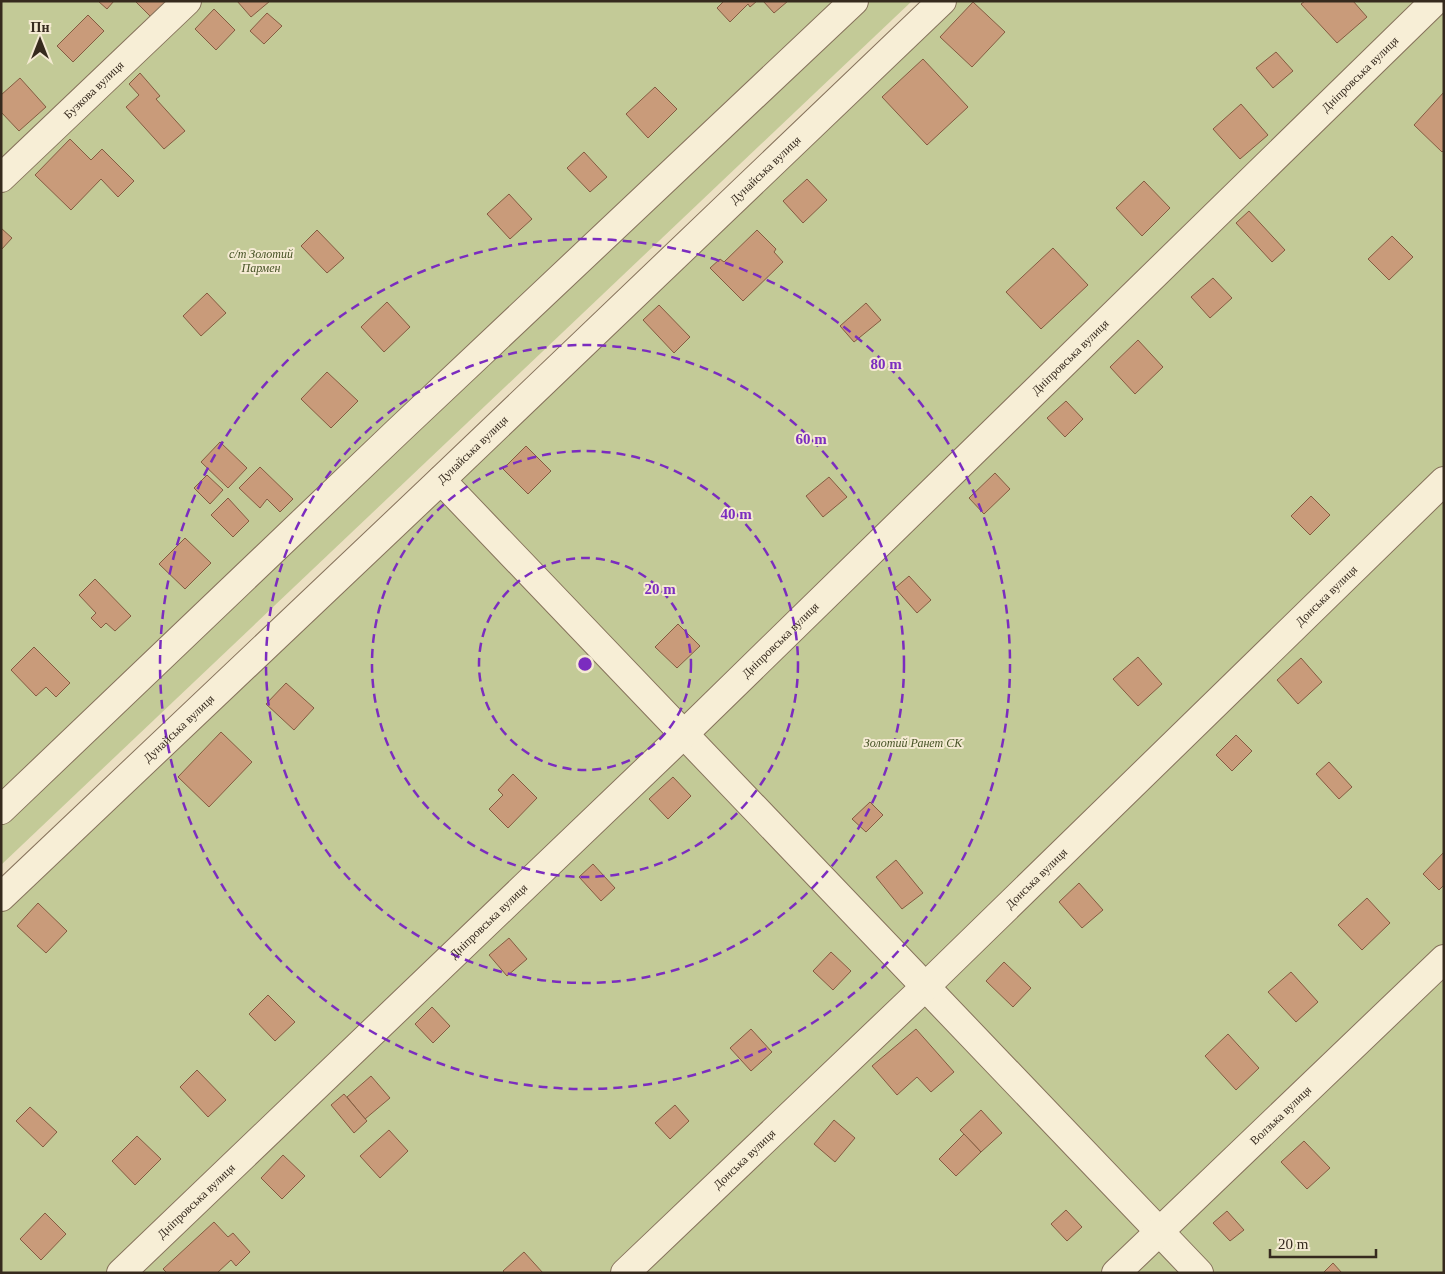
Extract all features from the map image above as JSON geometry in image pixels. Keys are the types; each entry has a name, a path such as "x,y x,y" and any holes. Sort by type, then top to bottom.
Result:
{"street":[{"name":"Бузкова вулиця","path":"1,178 186,1"},
{"path":"1,810 397,432 854,1"},
{"name":"Дунайська вулиця","path":"1,897 942,1"},
{"name":"Дніпровська вулиця","path":"121,1273 684,734 1435,1"},
{"path":"441,480 1199,1273"},
{"name":"Донська вулиця","path":"625,1273 925,987 1444,481"},
{"name":"Волзька вулиця","path":"1116,1273 1444,959"}],"green space":[{"name":"с/т Золотий Пармен","path":"1,1 912,1 1,865"},
{"name":"Золотий Ранет СК","path":"928,1 1444,1 1444,1273 1,1273 1,881"}],"building":[{"path":"98,1 114,1 107,9"},
{"path":"135,1 164,1 166,3 152,18"},
{"path":"237,1 270,1 251,17"},
{"path":"724,1 757,1 750,7 748,4 730,22 717,8"},
{"path":"763,1 788,1 774,13"},
{"path":"1305,1 1353,1 1367,17 1337,43 1301,4"},
{"path":"973,2 1005,32 972,67 940,37"},
{"path":"214,9 235,30 216,50 195,29"},
{"path":"267,13 282,26 264,44 250,31"},
{"path":"88,15 104,31 73,62 57,46"},
{"path":"1276,52 1293,71 1273,88 1256,68"},
{"path":"923,59 968,107 927,145 882,97"},
{"path":"140,73 160,96 156,99 185,131 164,149 126,107 139,95 129,84"},
{"path":"20,78 46,107 19,131 1,112 1,95"},
{"path":"655,87 677,109 648,138 626,114"},
{"path":"1444,92 1444,150 1442,152 1414,125"},
{"path":"1241,104 1268,135 1240,159 1213,129"},
{"path":"70,139 91,160 102,149 134,181 118,197 101,179 71,210 35,175"},
{"path":"584,152 607,177 590,192 567,168"},
{"path":"807,179 827,200 803,223 783,201"},
{"path":"1144,181 1170,208 1142,236 1116,208"},
{"path":"509,194 532,219 510,239 487,214"},
{"path":"1249,211 1285,250 1272,262 1236,223"},
{"path":"1,228 12,238 1,250"},
{"path":"317,230 344,258 327,273 301,246"},
{"path":"757,230 776,249 774,252 783,262 743,301 710,268 720,259 724,262"},
{"path":"1392,236 1413,257 1389,280 1368,259"},
{"path":"1053,248 1088,285 1041,329 1006,292"},
{"path":"1213,278 1232,298 1210,318 1191,297"},
{"path":"207,293 226,313 201,336 183,316"},
{"path":"387,302 410,327 384,352 361,327"},
{"path":"866,303 881,320 854,342 840,326"},
{"path":"659,305 690,337 674,353 643,320"},
{"path":"1138,340 1163,367 1135,394 1110,367"},
{"path":"327,372 358,401 331,428 301,399"},
{"path":"1066,401 1083,419 1065,437 1047,418"},
{"path":"220,442 247,468 228,488 201,462"},
{"path":"526,446 551,471 528,494 503,469"},
{"path":"260,467 293,499 280,512 267,499 260,508 239,488"},
{"path":"995,473 1010,489 984,514 969,498"},
{"path":"207,475 223,490 210,504 194,488"},
{"path":"829,477 847,497 823,517 806,496"},
{"path":"1311,496 1330,515 1310,535 1291,516"},
{"path":"228,498 249,521 233,537 211,515"},
{"path":"185,538 211,563 185,589 159,564"},
{"path":"909,576 931,600 917,613 895,588"},
{"path":"95,579 131,616 115,631 106,623 101,628 91,618 96,613 79,595"},
{"path":"678,624 700,646 677,668 655,647"},
{"path":"34,647 70,683 56,697 46,687 36,696 11,670"},
{"path":"1138,657 1162,684 1138,706 1113,679"},
{"path":"1301,658 1322,682 1298,704 1277,680"},
{"path":"286,683 314,708 294,730 266,704"},
{"path":"221,732 252,762 209,807 178,777"},
{"path":"1236,735 1252,751 1232,771 1216,755"},
{"path":"1329,762 1352,787 1339,799 1316,774"},
{"path":"513,774 537,798 508,828 489,809 503,795 498,790"},
{"path":"673,777 691,796 668,819 649,799"},
{"path":"870,802 883,815 866,832 852,819"},
{"path":"1444,852 1444,885 1439,890 1423,874"},
{"path":"896,860 923,893 902,909 876,877"},
{"path":"593,864 615,888 601,901 579,877"},
{"path":"1079,883 1103,910 1082,928 1059,902"},
{"path":"1367,898 1390,923 1362,950 1338,925"},
{"path":"38,903 67,931 46,953 17,926"},
{"path":"509,938 527,959 507,976 489,955"},
{"path":"831,952 851,971 833,990 813,971"},
{"path":"1004,962 1031,988 1013,1007 986,981"},
{"path":"1291,972 1318,1002 1296,1022 1268,992"},
{"path":"268,995 295,1022 275,1041 249,1014"},
{"path":"432,1007 450,1026 433,1043 415,1024"},
{"path":"751,1029 772,1052 751,1071 730,1048"},
{"path":"916,1029 954,1072 931,1092 917,1077 897,1095 872,1066"},
{"path":"1228,1034 1259,1068 1236,1090 1205,1056"},
{"path":"197,1070 226,1100 208,1117 180,1087"},
{"path":"371,1076 390,1098 365,1119 347,1097"},
{"path":"344,1094 367,1121 354,1133 331,1105"},
{"path":"675,1105 689,1121 670,1139 655,1123"},
{"path":"30,1107 57,1132 43,1147 16,1121"},
{"path":"981,1110 1002,1133 981,1152 960,1130"},
{"path":"834,1120 855,1138 835,1162 814,1144"},
{"path":"389,1130 408,1151 380,1178 360,1156"},
{"path":"964,1134 981,1152 956,1176 939,1159"},
{"path":"137,1136 161,1159 135,1185 112,1161"},
{"path":"1304,1141 1330,1168 1307,1189 1281,1162"},
{"path":"283,1155 305,1176 282,1199 261,1178"},
{"path":"1066,1210 1082,1227 1067,1241 1051,1224"},
{"path":"1227,1211 1244,1230 1230,1241 1213,1223"},
{"path":"45,1213 66,1234 41,1260 20,1239"},
{"path":"214,1222 228,1237 233,1233 250,1252 236,1266 231,1260 217,1273 167,1273 163,1269"},
{"path":"524,1252 543,1273 505,1273 503,1271"},
{"path":"1333,1263 1342,1273 1323,1273"}]}
